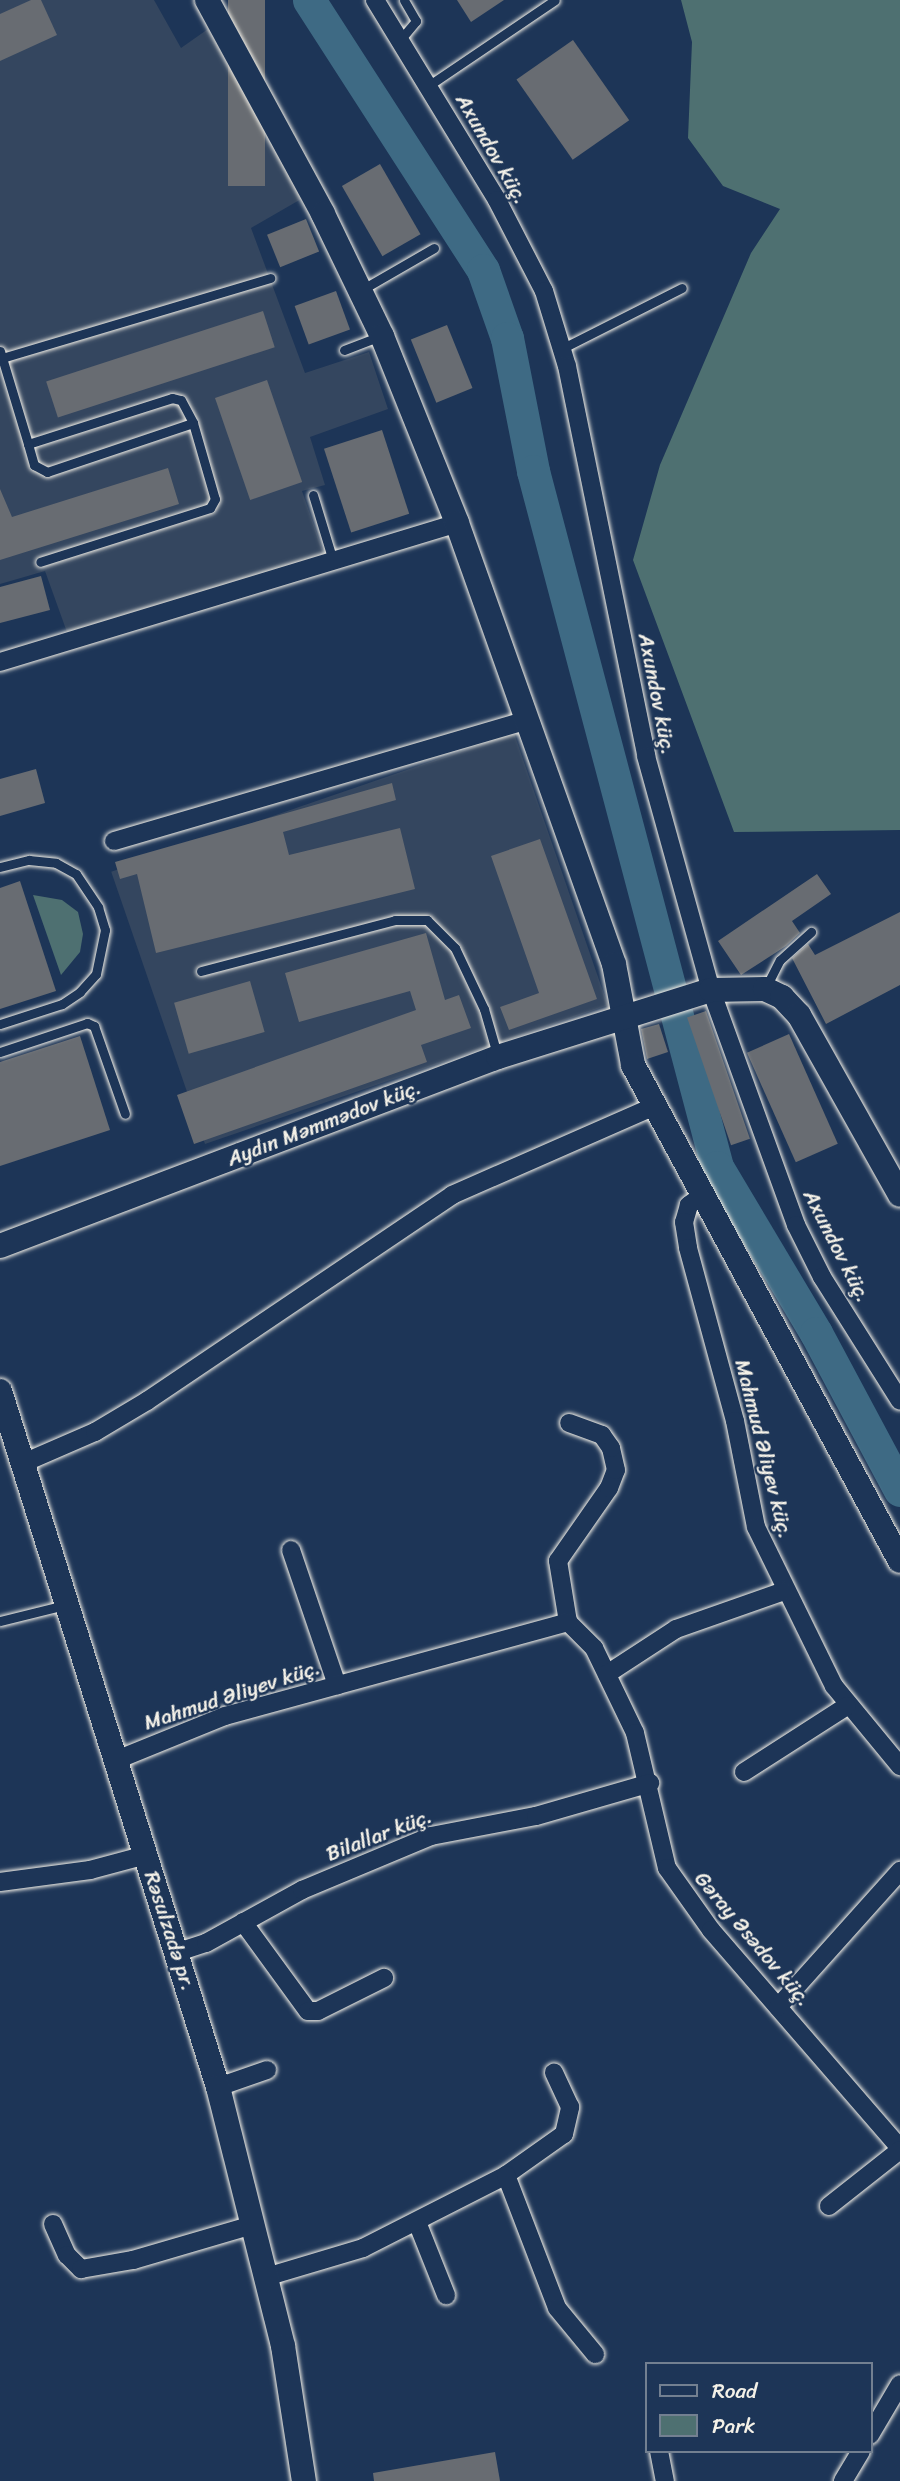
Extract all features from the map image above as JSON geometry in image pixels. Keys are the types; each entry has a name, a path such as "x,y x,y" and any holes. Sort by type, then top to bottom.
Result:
{"street":[{"path":"207,0 362,290 457,523 614,964 633,1065 652,1107 900,1561"},
{"name":"Axundov küç.","path":"374,0 429,86 528,257 563,348 646,756 702,992 796,1225 822,1277 900,1401"},
{"path":"0,662 457,523"},
{"path":"114,841 528,720"},
{"path":"765,989 782,997 799,1015 900,1195"},
{"name":"Aydın Məmmədov küç.","path":"0,1246 498,1057 624,1014 702,992 765,989"},
{"path":"21,1464 95,1432 147,1401 452,1195 652,1107"},
{"name":"Mahmud Əliyev küç.","path":"701,1197 690,1205 684,1222 688,1248 735,1421 756,1527 784,1591 847,1706 900,1766"},
{"name":"Rəsulzadə pr.","path":"0,1391 114,1760 178,1952 218,2087 290,2381 304,2481"},
{"path":"568,1622 558,1561 610,1488 616,1470 611,1448 602,1435 569,1423"},
{"path":"291,1550 337,1685"},
{"path":"607,1674 676,1629 784,1591"},
{"name":"Mahmud Əliyev küç.","path":"114,1760 187,1729 568,1622"},
{"name":"Gəray Əsədov küç.","path":"568,1622 594,1648 639,1744 650,1783 657,1838 667,1868 711,1930 900,2149"},
{"path":"744,1772 847,1706"},
{"name":"Bilallar küç.","path":"178,1952 243,1922 302,1890 431,1836 536,1816 650,1783"},
{"path":"0,1882 90,1870 146,1855"},
{"path":"778,2007 900,1871"},
{"path":"243,1922 308,2011 318,2011 384,1978"},
{"path":"218,2087 267,2070"},
{"path":"266,2277 363,2248 418,2222 506,2175 564,2134 570,2107 554,2073"},
{"path":"829,2206 900,2149"},
{"path":"506,2175 556,2308 595,2354"},
{"path":"418,2222 446,2295"},
{"path":"53,2224 67,2255 81,2269 133,2260 253,2225"},
{"path":"872,2432 900,2384"},
{"path":"659,2453 665,2481"},
{"path":"843,2481 860,2453"}],"lane":[{"path":"400,40 416,21 404,0"},
{"path":"429,86 555,0"},
{"path":"362,290 434,248"},
{"path":"193,423 47,472 34,465 1,355 270,278"},
{"path":"563,348 682,288"},
{"path":"344,350 382,336"},
{"path":"28,444 172,398 187,406 215,499 210,508 40,562"},
{"path":"313,495 333,561"},
{"path":"0,867 56,863 76,874 99,907 106,930 96,974 80,992 62,1004 0,1024"},
{"path":"201,971 395,920 426,920 455,948 485,1009 498,1057"},
{"path":"765,989 780,960 811,932"},
{"path":"0,1052 87,1023 94,1026 125,1114"},
{"path":"0,1621 65,1605"}],"shaded area":[{"path":"0,0 154,0 181,48 208,29 303,198 251,228 305,373 369,352 388,409 310,437 325,485 302,491 324,554 68,635 45,571 0,584"},
{"path":"514,733 608,1005 205,1144 111,872"}],"green space":[{"path":"681,0 900,0 900,830 734,832 633,560 660,465 751,253 780,209 723,186 688,138 692,42"},
{"path":"33,895 62,900 78,912 83,934 80,952 61,975"}],"building":[{"path":"31,0 41,0 57,35 0,61 0,14"},
{"path":"228,0 265,0 265,186 228,186"},
{"path":"457,0 504,0 471,22"},
{"path":"573,40 629,120 573,160 516,80"},
{"path":"380,164 420,234 382,256 342,186"},
{"path":"306,219 319,251 280,267 267,235"},
{"path":"336,291 350,330 309,345 295,306"},
{"path":"263,311 275,347 58,418 46,381"},
{"path":"447,325 472,388 436,403 411,340"},
{"path":"267,380 302,482 250,500 215,398"},
{"path":"382,430 409,514 351,533 324,449"},
{"path":"168,468 179,504 0,560 0,489 12,517"},
{"path":"41,576 50,610 0,623 0,587"},
{"path":"36,769 45,803 0,816 0,779"},
{"path":"392,783 396,800 283,832 289,855 400,828 415,889 156,953 137,874 120,879 115,862"},
{"path":"540,839 597,999 509,1030 500,1007 539,993 491,856"},
{"path":"817,874 831,894 792,921 800,933 786,946 741,975 718,941"},
{"path":"20,881 56,991 0,1009 0,888"},
{"path":"900,912 900,985 826,1024 792,958 808,944 815,955"},
{"path":"426,933 445,1000 459,995 471,1028 421,1045 427,1062 194,1144 177,1095 416,1010 410,991 299,1022 285,973"},
{"path":"250,981 265,1032 189,1054 174,1003"},
{"path":"706,1011 750,1139 731,1145 687,1018"},
{"path":"659,1024 668,1052 647,1059 641,1029"},
{"path":"789,1034 838,1144 796,1162 747,1053"},
{"path":"80,1036 110,1130 0,1166 0,1062"},
{"path":"495,2452 500,2481 374,2481 373,2473"}],"waterway":[{"path":"309,0 483,270 507,338 533,471 717,1167 816,1333 900,1490"}]}
